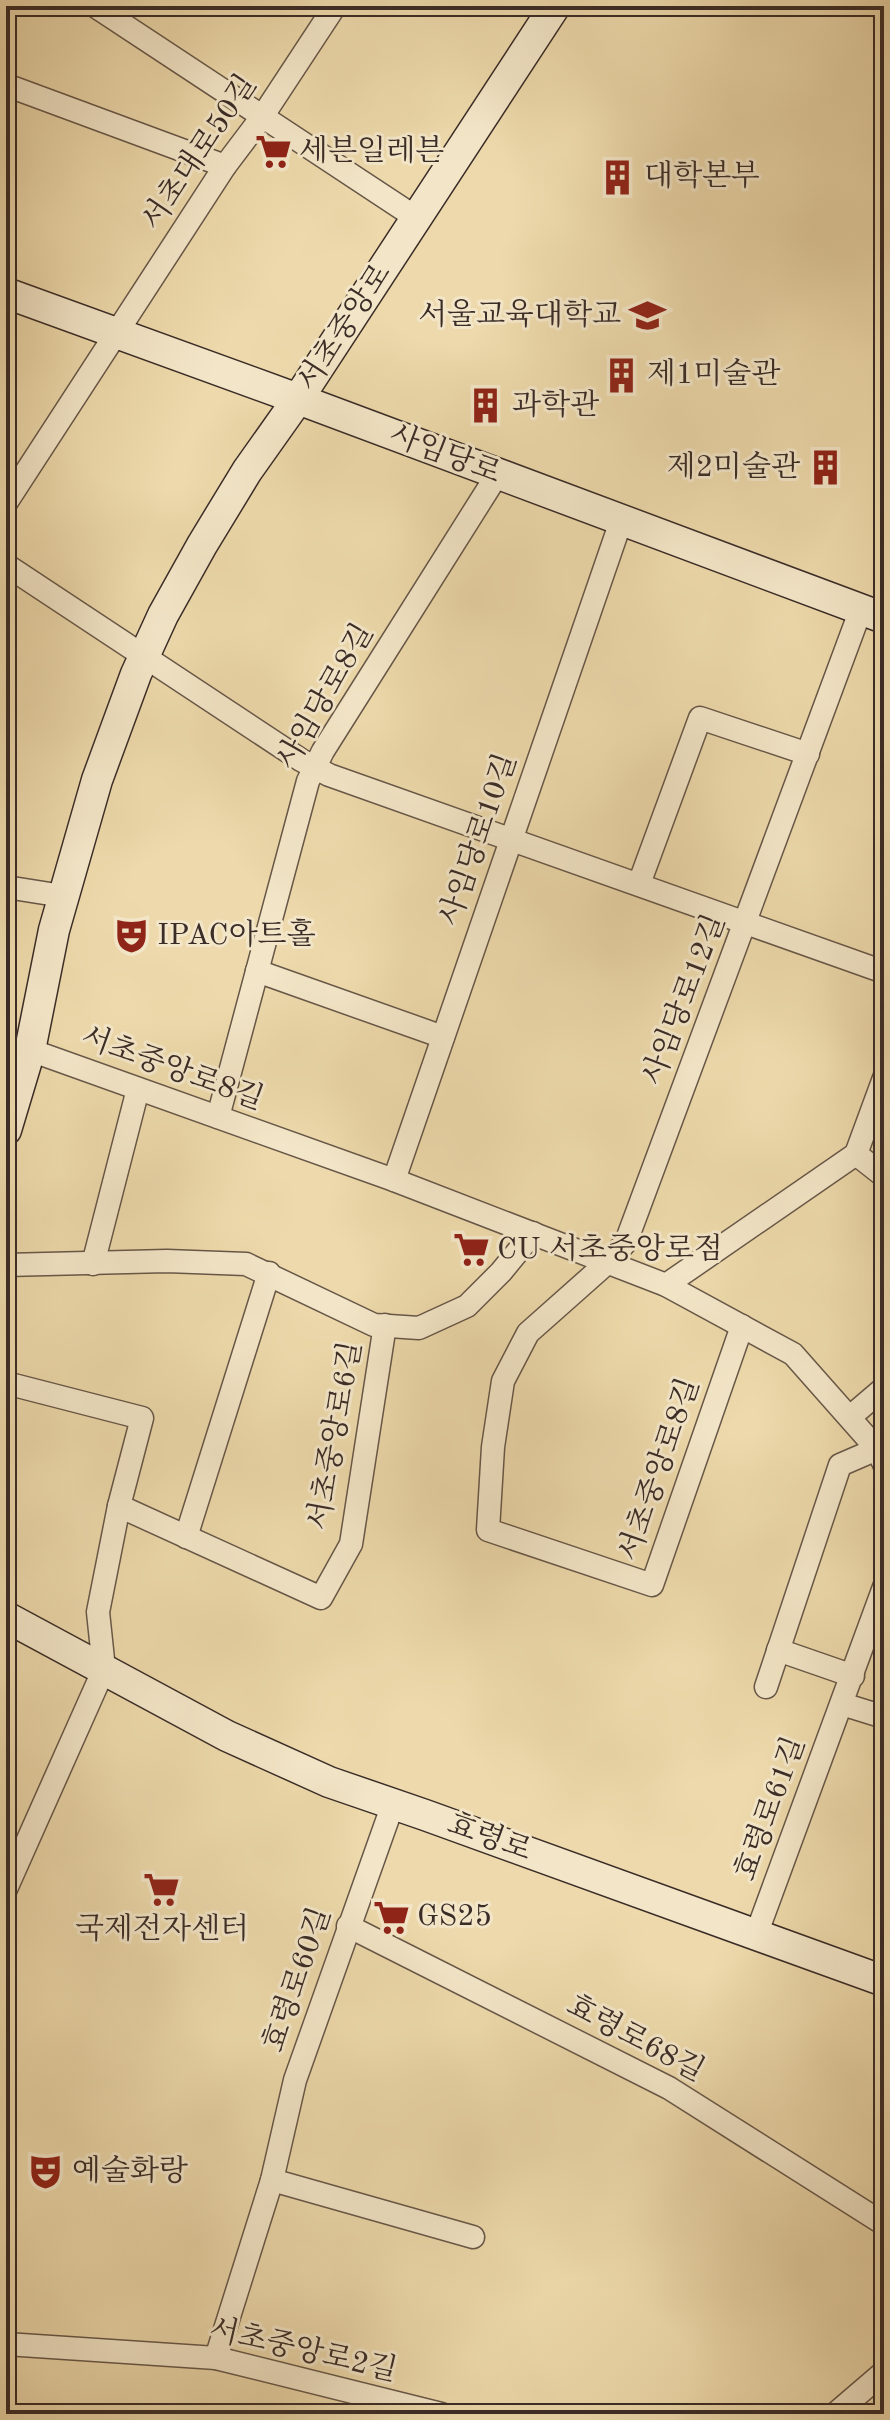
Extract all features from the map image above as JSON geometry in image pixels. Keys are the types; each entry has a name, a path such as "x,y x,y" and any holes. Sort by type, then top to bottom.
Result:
{"main road":[{"name":"서초중앙로","path":"6,1130 30,1050 63,896 101,767 144,655 163,615 247,471 418,219 555,6"},
{"name":"사임당로","path":"6,293 872,613"},
{"name":"효령로","path":"6,1617 240,1742 329,1782 884,1981"}],"street":[{"path":"95,6 418,219"},
{"name":"서초대로50길","path":"9,494 225,166 262,117 335,6"},
{"path":"6,85 225,166"},
{"name":"사임당로8길","path":"218,1117 308,781 497,475"},
{"name":"사임당로10길","path":"394,1180 621,521"},
{"path":"6,565 329,775 884,972"},
{"name":"사임당로12길","path":"608,1262 626,1242 808,754 872,613"},
{"path":"639,884 700,718 808,754"},
{"path":"6,887 63,896"},
{"path":"257,971 443,1037"},
{"name":"서초중앙로8길","path":"30,1050 394,1180 666,1285 793,1354 881,1456"},
{"path":"666,1285 856,1154 884,1078"},
{"path":"93,1264 138,1089"},
{"path":"856,1154 884,1176"},
{"name":"서초중앙로6길","path":"6,1265 167,1261 246,1264 374,1325 419,1328 467,1306 501,1272 533,1233"},
{"name":"서초중앙로8길","path":"608,1262 528,1333 503,1381 493,1447 488,1530 652,1585 742,1326"},
{"path":"119,1506 186,1537 269,1273"},
{"name":"서초중앙로6길","path":"186,1537 321,1598 351,1544 385,1325"},
{"path":"6,1383 142,1418 119,1506 98,1612 104,1669 6,1889"},
{"path":"850,1417 884,1388"},
{"path":"766,1687 840,1465 881,1456"},
{"name":"효령로61길","path":"756,1935 884,1587"},
{"path":"778,1650 853,1676"},
{"path":"842,1704 884,1717"},
{"name":"효령로60길","path":"216,2358 272,2180 295,2080 393,1804"},
{"name":"효령로68길","path":"348,1926 669,2088 884,2224"},
{"path":"272,2180 473,2237"},
{"name":"서초중앙로2길","path":"6,2344 216,2358 403,2409 441,2414"},
{"path":"835,2414 884,2372"}],"place":[{"name":"세븐일레븐","path":"273,152"},
{"name":"대학본부","path":"618,177"},
{"name":"서울교육대학교","path":"647,316"},
{"name":"제1미술관","path":"621,375"},
{"name":"과학관","path":"486,406"},
{"name":"제2미술관","path":"826,468"},
{"name":"IPAC아트홀","path":"131,936"},
{"name":"CU 서초중앙로점","path":"471,1250"},
{"name":"국제전자센터","path":"162,1889"},
{"name":"GS25","path":"391,1917"},
{"name":"예술화랑","path":"46,2172"}]}
